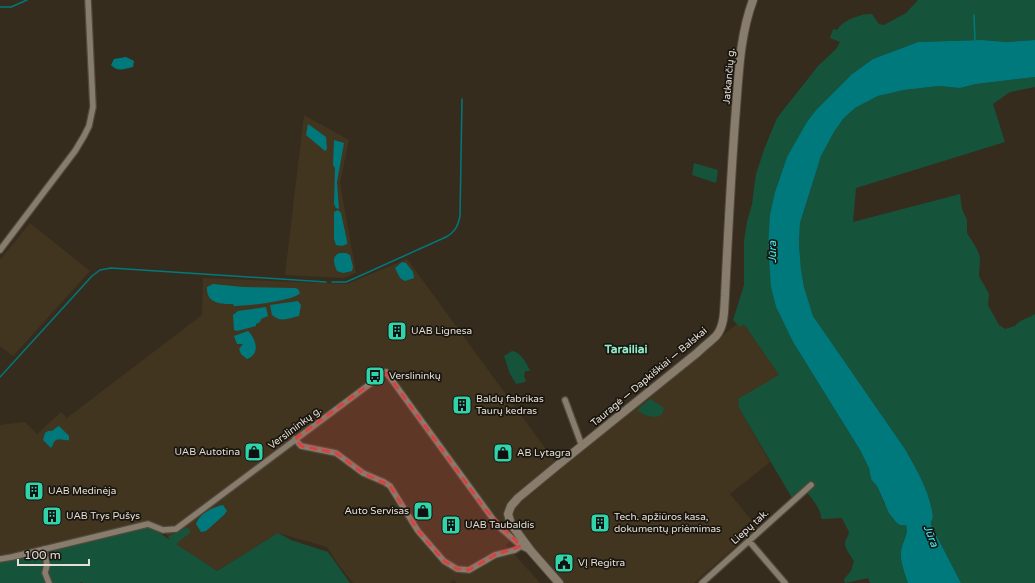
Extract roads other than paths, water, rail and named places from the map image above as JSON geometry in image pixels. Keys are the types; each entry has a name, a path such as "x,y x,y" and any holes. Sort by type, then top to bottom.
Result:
{"main road":[{"name":"Jatkančių g.","path":"733,156 741,46 747,18 753,0"},
{"name":"Tauragė — Dapkiškiai — Balskai","path":"530,550 509,522 508,512 511,506 518,498 716,336 723,320 733,156"},
{"path":"530,550 559,583"}],"street":[{"path":"0,250 75,151 84,136 92,117 93,97 88,0"},
{"name":"Verslininkų g.","path":"0,559 148,524 163,530 176,529 386,372 486,510 506,534 521,546 530,550"},
{"path":"565,400 582,446"},
{"path":"295,439 301,446 336,453 363,473 390,486 418,531 444,561 457,569 469,570 495,555 515,550 521,546"},
{"name":"Liepų tak.","path":"702,583 811,485"},
{"path":"749,540 785,583"},
{"path":"44,549 47,565 45,573 48,583"}],"water":[{"name":"Jūra","path":"982,40 1007,42 1035,40 1035,77 976,84 960,88 939,86 904,90 878,96 855,108 843,119 821,156 800,223 799,244 801,270 804,287 813,316 905,449 914,465 929,499 933,517 931,525 961,583 908,583 901,560 902,548 907,532 906,525 900,525 889,513 877,486 871,479 869,468 860,450 793,342 776,307 771,287 768,249 770,215 775,192 787,157 807,122 817,109 852,74 873,59 918,42"},
{"path":"126,57 134,61 133,67 116,69 111,65 114,59"},
{"path":"308,124 326,137 327,149 325,151 306,135"},
{"path":"334,140 344,143 337,182 339,209 336,208 334,204"},
{"path":"338,210 341,213 347,241 347,244 342,246 336,245 334,239 334,212"},
{"path":"340,253 350,255 353,267 352,271 343,273 337,271 334,258"},
{"path":"402,262 406,263 413,272 414,278 405,281 400,278 395,268"},
{"path":"213,284 243,287 295,288 298,289 300,293 296,296 280,301 234,306 233,304 216,302 209,297 207,287"},
{"path":"298,301 301,305 299,316 288,319 279,319 272,315 270,305"},
{"path":"266,307 268,316 261,319 256,326 237,331 234,330 233,315 238,311"},
{"path":"248,331 255,342 256,350 251,357 247,359 241,354 239,349 243,344 237,344 234,336"},
{"path":"59,426 69,436 69,440 56,440 51,448 43,440 45,433 52,431"},
{"path":"223,505 227,511 224,515 206,531 201,532 196,524 200,517 211,509"}],"waterway":[{"path":"0,7 11,7 27,0"},
{"path":"974,15 975,41"},
{"path":"332,282 346,282 353,279 446,237 456,228 460,216 462,99"},
{"path":"0,377 92,276 100,270 111,268 326,282"}],"place":[{"name":"UAB Lignesa","path":"397,331"},
{"name":"Verslininkų","path":"375,376"},
{"name":"Baldų fabrikas Taurų kedras","path":"462,405"},
{"name":"UAB Autotina","path":"254,452"},
{"name":"AB Lytagra","path":"503,453"},
{"name":"UAB Medinėja","path":"34,491"},
{"name":"Auto Servisas","path":"423,511"},
{"name":"UAB Trys Pušys","path":"52,516"},
{"name":"Tech. apžiūros kasa, dokumentų priėmimas","path":"600,523"},
{"name":"UAB Taubaldis","path":"451,525"},
{"name":"VĮ Regitra","path":"564,563"}],"district":[{"name":"Tarailiai","path":"626,349"}]}
